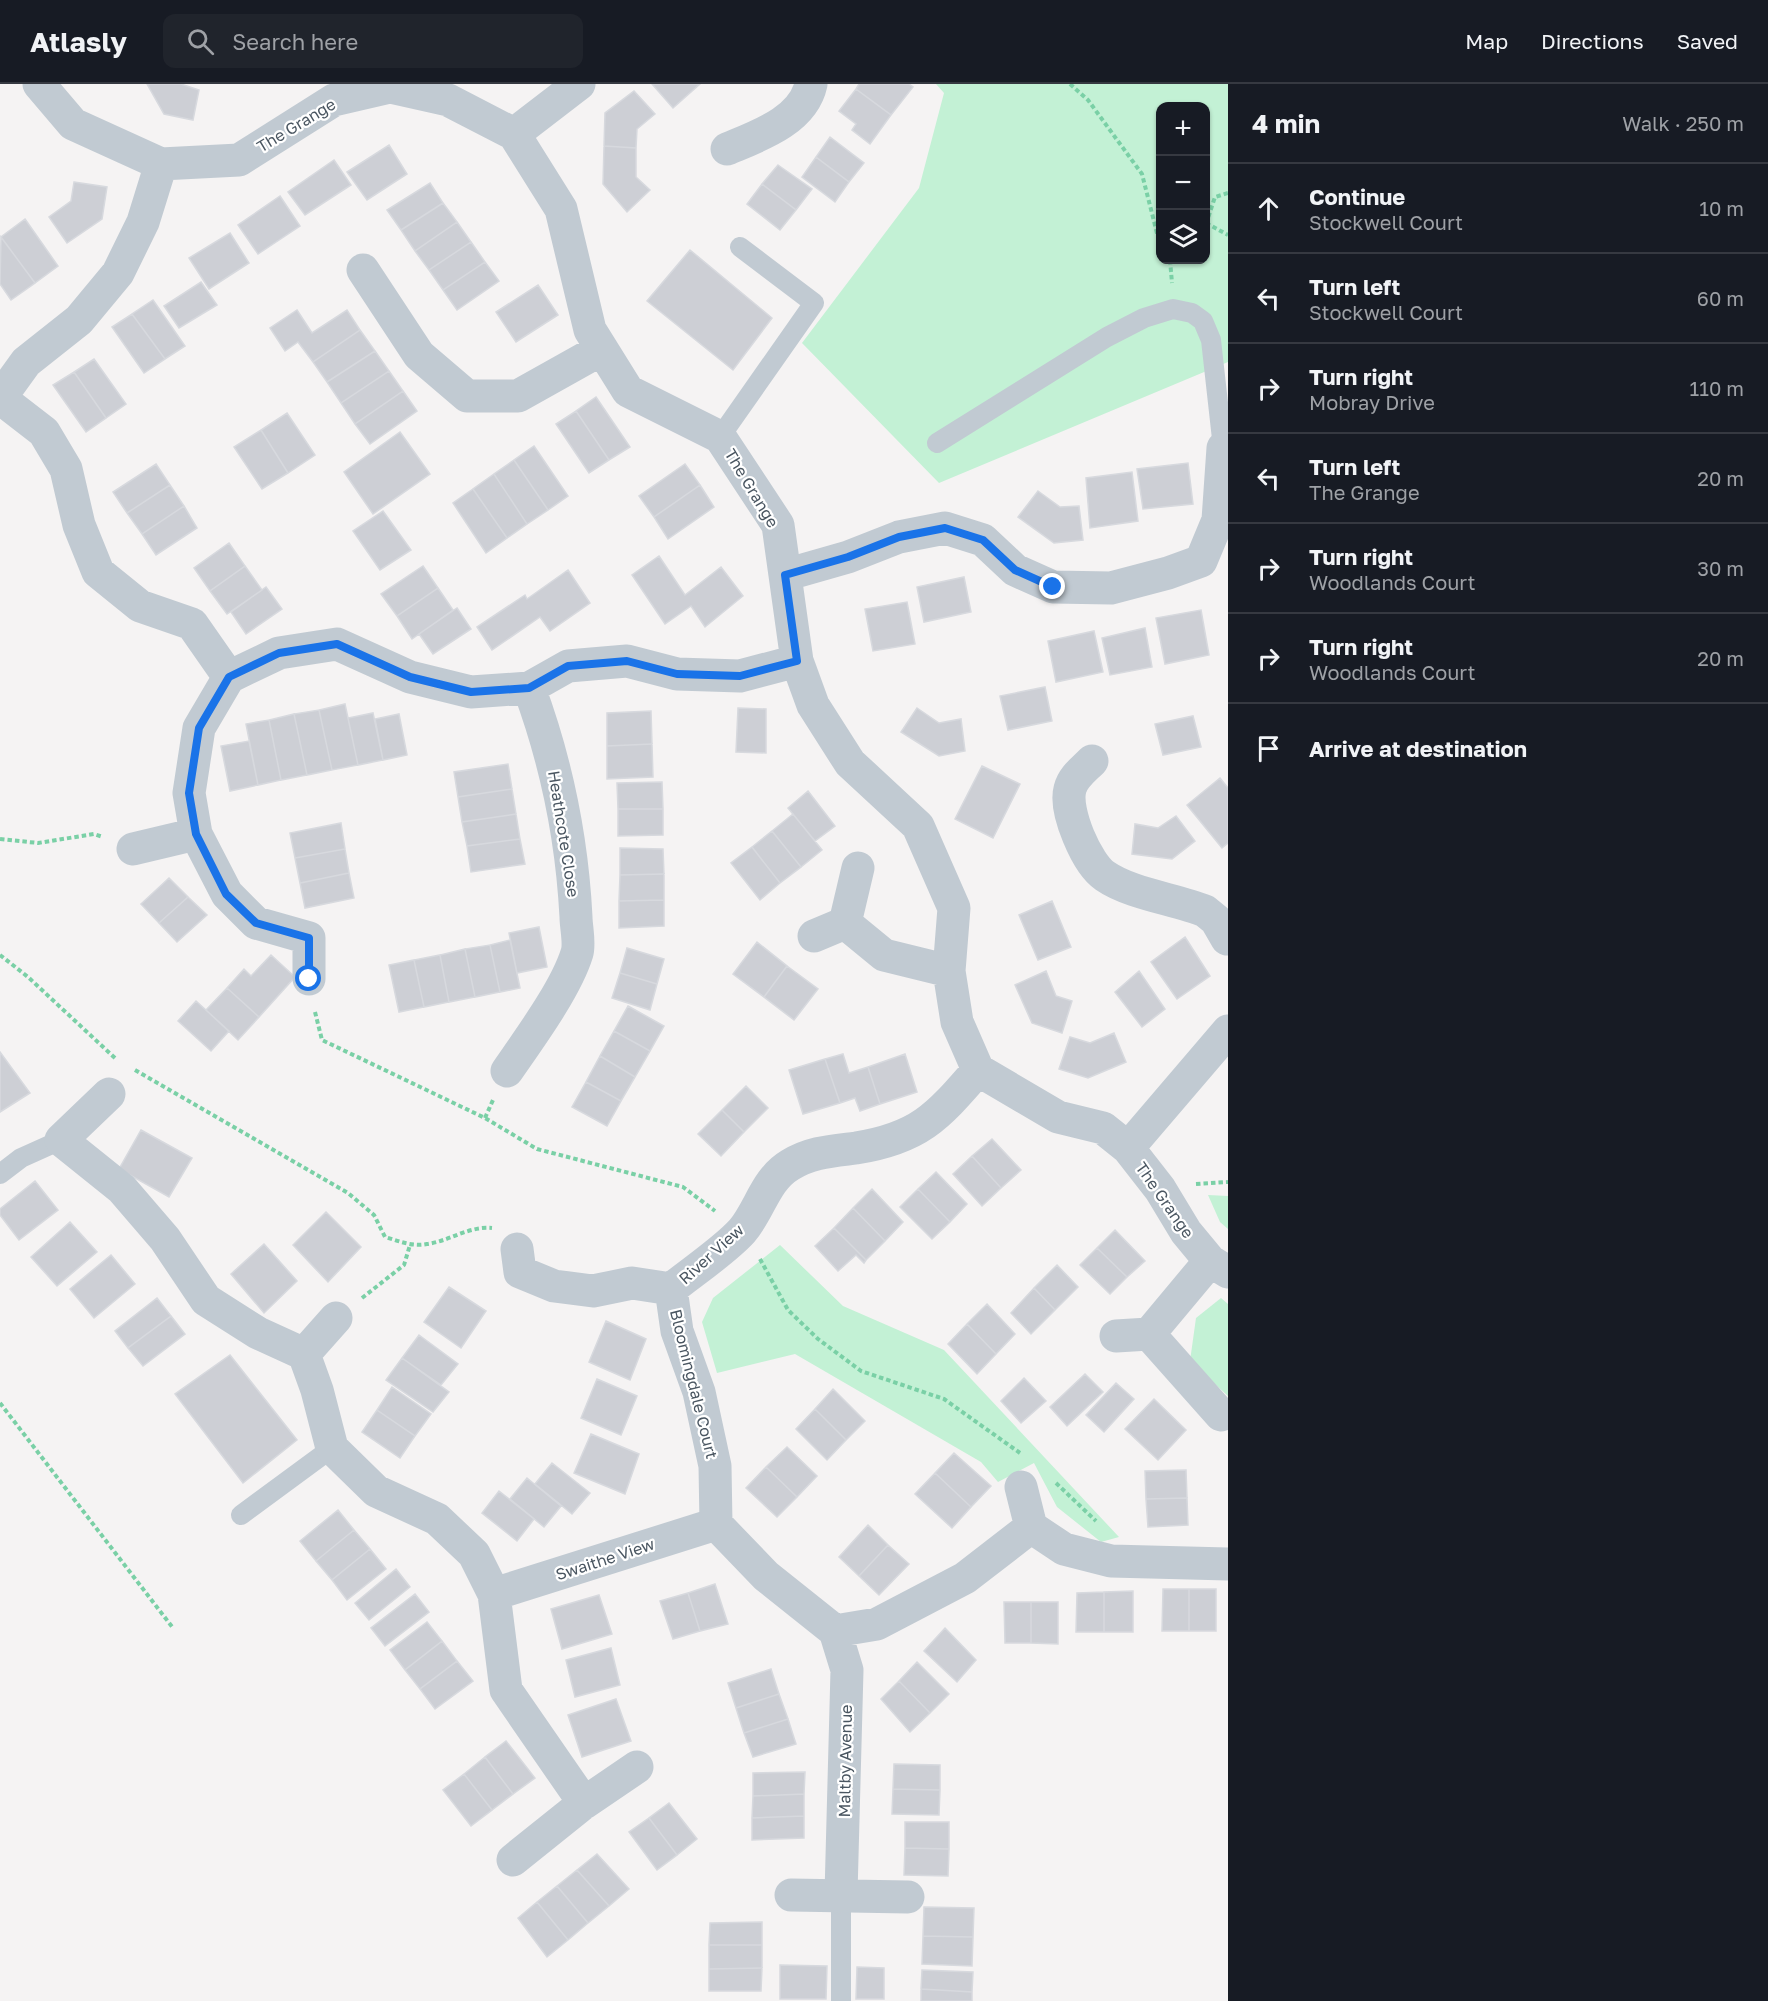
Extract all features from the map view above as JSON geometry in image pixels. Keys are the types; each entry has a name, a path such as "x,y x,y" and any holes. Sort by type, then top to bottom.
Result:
{"street":[{"name":"The Grange","path":"39,84 73,124 161,164 239,160 334,100 390,87 448,100 514,134 561,209 590,330 628,391 720,437 778,525 797,661 813,705 850,763 918,826 954,908 948,971 957,1022 978,1070 1058,1116 1103,1128 1128,1148 1160,1189 1186,1232 1219,1267"},
{"path":"514,134 579,84"},
{"path":"727,149 775,129 808,97 811,84"},
{"path":"161,164 143,222 118,273 79,320 26,362 0,398 44,432 66,469 79,525 98,572 140,606 192,624 229,677"},
{"path":"363,270 418,355 467,396 518,396 602,349"},
{"path":"785,575 848,557 899,537 945,528 983,540 1015,570 1053,587 1111,588 1168,573 1201,561 1218,520 1223,448"},
{"path":"309,979 309,938 256,923 226,894 196,834 189,793 199,728 229,677 279,653 337,644 410,677 471,692 529,688 568,666 627,661 677,674 740,676 797,661"},
{"name":"Heathcote Close","path":"507,1071 552,1003 578,952 574,880 559,790 541,720 529,688"},
{"path":"1092,761 1076,776 1069,791 1070,809 1089,856 1104,875 1119,883 1205,911 1216,920 1228,939"},
{"path":"133,849 196,834"},
{"path":"845,923 858,868"},
{"path":"845,923 884,955 948,971"},
{"path":"814,936 845,923"},
{"path":"1128,1148 1228,1031"},
{"name":"River View","path":"517,1249 520,1272 555,1286 593,1291 632,1283 672,1289 742,1230 762,1195 787,1167 805,1157 887,1141 910,1133 938,1116 978,1070"},
{"path":"108,1094 61,1140 122,1189 165,1239 206,1300 258,1333 304,1354 317,1390 332,1448 376,1491 437,1519 474,1554 494,1594 506,1690 584,1803"},
{"path":"1116,1336 1149,1334 1219,1267"},
{"name":"Bloomingdale Court","path":"672,1289 677,1331 699,1392 715,1467 716,1524"},
{"path":"304,1354 336,1318"},
{"path":"1149,1334 1221,1415"},
{"path":"1031,1527 1032,1474"},
{"path":"716,1524 766,1576 835,1631 877,1624 965,1578 1031,1527"},
{"name":"Swaithe View","path":"494,1594 716,1524"},
{"path":"1031,1527 1064,1549 1111,1561 1228,1564"},
{"name":"Maltby Avenue","path":"835,1631 847,1670 842,1894"},
{"path":"513,1860 584,1803 637,1767"},
{"path":"790,1894 908,1898"}],"lane":[{"path":"720,437 814,303 740,247"},
{"path":"937,443 1107,337 1144,318 1173,309 1192,313 1203,321 1211,340 1223,448"},
{"path":"0,1174 21,1158 61,1140"},
{"path":"241,1515 332,1448"},
{"path":"842,1894 842,2001"}],"path":[{"path":"1070,84 1088,100 1142,174 1156,226"},
{"path":"1210,212 1215,197 1228,193"},
{"path":"1210,226 1228,235"},
{"path":"0,840 38,843 94,834 133,849"},
{"path":"0,955 28,977 110,1056 120,1061"},
{"path":"309,979 322,1040 485,1118 537,1149 683,1187 742,1230 788,1310 818,1339 861,1371 944,1399 1032,1474 1102,1526"},
{"path":"130,1067 348,1193 374,1215 385,1237 410,1245 429,1244 484,1227 511,1229 517,1249"},
{"path":"336,1318 404,1265 410,1245"},
{"path":"0,1403 173,1628"}],"green space":[{"path":"936,84 1228,84 1228,362 939,483 802,343 919,188 944,93"},
{"path":"1208,1195 1228,1196 1228,1229 1220,1222"},
{"path":"780,1245 843,1306 944,1350 1119,1537 1101,1542 1057,1507 1034,1463 998,1482 981,1462 795,1354 717,1373 702,1322 713,1298"},
{"path":"1221,1298 1228,1304 1228,1396 1190,1361 1196,1318"}],"building":[{"path":"147,84 181,84 199,90 193,120 164,114"},
{"path":"652,84 700,84 673,108"},
{"path":"859,84 909,84 913,87 891,115 856,89"},
{"path":"856,89 891,115 870,144 852,130 856,124 839,111"},
{"path":"634,91 655,114 637,129 636,148 604,146 605,113"},
{"path":"830,137 864,163 849,182 816,157"},
{"path":"389,145 407,174 367,200 347,172"},
{"path":"604,146 636,148 636,177 650,190 627,212 603,184"},
{"path":"816,157 849,182 835,202 802,177"},
{"path":"334,160 351,185 305,215 288,192"},
{"path":"778,165 812,189 796,210 762,184"},
{"path":"74,182 107,187 102,219 67,243 49,217 71,201"},
{"path":"430,183 443,203 401,230 387,210"},
{"path":"762,184 796,210 780,230 747,204"},
{"path":"280,196 300,226 258,254 238,225"},
{"path":"443,203 457,222 415,251 401,230"},
{"path":"25,219 58,266 35,283 1,237"},
{"path":"457,222 471,242 429,270 415,251"},
{"path":"230,233 249,263 209,289 189,258"},
{"path":"1,237 35,283 11,300 0,284"},
{"path":"471,242 485,262 443,290 429,270"},
{"path":"690,250 772,318 733,370 647,301"},
{"path":"485,262 499,281 457,310 443,290"},
{"path":"201,282 217,305 179,328 164,306"},
{"path":"538,285 558,315 516,342 496,312"},
{"path":"153,300 185,346 165,359 132,314"},
{"path":"297,310 312,333 347,310 360,330 313,362 298,342 285,351 270,328"},
{"path":"132,314 165,359 144,373 112,327"},
{"path":"360,330 375,351 327,382 313,362"},
{"path":"375,351 389,371 341,403 327,382"},
{"path":"94,359 126,404 106,418 74,372"},
{"path":"389,371 403,391 355,424 341,403"},
{"path":"74,372 106,418 86,432 53,385"},
{"path":"403,391 417,411 370,444 355,424"},
{"path":"596,397 630,447 609,460 576,411"},
{"path":"576,411 609,460 589,473 556,424"},
{"path":"287,413 315,455 288,473 261,430"},
{"path":"261,430 288,473 262,489 234,447"},
{"path":"400,432 430,474 373,514 344,472"},
{"path":"534,446 568,496 548,510 514,460"},
{"path":"514,460 548,510 527,524 494,474"},
{"path":"1188,463 1193,504 1143,509 1137,469"},
{"path":"156,464 170,485 127,513 113,492"},
{"path":"685,464 700,485 654,517 639,496"},
{"path":"1132,472 1138,521 1090,528 1086,478"},
{"path":"494,474 527,524 507,538 473,489"},
{"path":"170,485 184,506 142,534 127,513"},
{"path":"700,485 714,507 668,539 654,517"},
{"path":"473,489 507,538 486,553 453,503"},
{"path":"1038,491 1060,507 1079,506 1083,540 1054,543 1018,517"},
{"path":"184,506 197,528 156,555 142,534"},
{"path":"383,511 411,550 380,570 353,531"},
{"path":"229,543 245,566 210,591 194,568"},
{"path":"659,556 685,595 721,567 743,596 705,627 691,606 665,624 632,575"},
{"path":"245,566 262,590 227,614 210,591"},
{"path":"423,566 438,588 397,616 381,594"},
{"path":"568,570 590,603 550,631 540,617 492,650 477,627 525,595 527,599"},
{"path":"964,577 971,612 924,622 917,587"},
{"path":"266,587 282,609 246,634 231,612"},
{"path":"438,588 453,610 412,639 397,616"},
{"path":"907,602 915,644 873,651 865,609"},
{"path":"457,608 471,629 433,654 419,634"},
{"path":"1201,610 1209,655 1165,664 1156,618"},
{"path":"1145,628 1152,667 1110,675 1102,638"},
{"path":"1094,631 1103,672 1056,682 1048,641"},
{"path":"1045,687 1052,721 1008,730 1000,696"},
{"path":"345,704 358,765 332,770 319,710"},
{"path":"738,708 766,709 766,753 736,752"},
{"path":"917,708 939,723 961,719 965,751 939,756 901,732"},
{"path":"319,710 332,770 307,775 294,714"},
{"path":"651,711 652,744 607,746 607,713"},
{"path":"373,713 383,760 358,765 348,718"},
{"path":"294,714 307,775 281,780 269,720"},
{"path":"399,714 407,755 383,760 375,719"},
{"path":"1193,716 1201,747 1163,755 1155,724"},
{"path":"269,720 281,780 258,785 246,724"},
{"path":"249,741 258,785 230,791 221,746"},
{"path":"652,744 653,777 607,779 607,746"},
{"path":"508,764 512,789 458,797 454,772"},
{"path":"982,766 1020,784 993,838 955,819"},
{"path":"1220,778 1228,788 1228,843 1222,848 1187,805"},
{"path":"662,782 663,809 618,809 617,783"},
{"path":"512,789 516,814 462,822 458,797"},
{"path":"808,791 835,826 815,841 788,808"},
{"path":"618,809 663,809 663,835 618,836"},
{"path":"516,814 520,839 467,846 462,822"},
{"path":"793,814 822,850 801,867 772,831"},
{"path":"1176,816 1195,841 1172,859 1132,854 1135,824 1158,828"},
{"path":"341,823 345,849 295,858 290,833"},
{"path":"772,831 801,867 780,883 752,847"},
{"path":"520,839 525,864 471,872 467,846"},
{"path":"752,847 780,883 760,900 731,863"},
{"path":"620,848 663,849 664,874 620,875"},
{"path":"345,849 349,873 300,883 295,858"},
{"path":"349,873 354,898 305,908 300,883"},
{"path":"664,874 664,900 619,901 620,875"},
{"path":"169,878 188,897 159,923 141,904"},
{"path":"188,897 207,915 177,942 159,923"},
{"path":"664,900 664,926 619,928 619,901"},
{"path":"1052,901 1071,947 1038,960 1019,915"},
{"path":"539,927 547,967 517,973 509,933"},
{"path":"1185,937 1210,976 1177,999 1151,962"},
{"path":"510,940 520,988 500,992 490,945"},
{"path":"757,942 787,966 764,997 733,974"},
{"path":"490,945 500,992 475,997 465,949"},
{"path":"627,948 664,959 657,984 620,973"},
{"path":"465,949 475,997 449,1002 440,955"},
{"path":"271,955 295,977 259,1017 227,988 244,969 251,976"},
{"path":"440,955 449,1002 424,1007 414,960"},
{"path":"414,960 424,1007 399,1012 389,965"},
{"path":"787,966 818,989 794,1020 764,997"},
{"path":"1046,971 1056,996 1072,1001 1062,1033 1032,1023 1015,985"},
{"path":"1139,971 1165,1009 1142,1027 1115,992"},
{"path":"620,973 657,984 650,1010 612,998"},
{"path":"227,988 259,1017 238,1040 206,1010"},
{"path":"196,1001 229,1031 211,1051 178,1021"},
{"path":"628,1006 664,1026 650,1051 614,1031"},
{"path":"614,1031 650,1051 635,1077 600,1056"},
{"path":"1114,1033 1126,1062 1088,1078 1059,1069 1070,1037 1090,1043"},
{"path":"0,1052 30,1093 0,1112"},
{"path":"843,1054 849,1073 868,1067 880,1104 860,1111 855,1098 840,1103 825,1059"},
{"path":"905,1054 917,1092 880,1104 868,1067"},
{"path":"600,1056 635,1077 621,1101 586,1082"},
{"path":"825,1059 840,1103 803,1114 789,1070"},
{"path":"586,1082 621,1101 607,1126 572,1107"},
{"path":"746,1086 768,1108 744,1132 722,1110"},
{"path":"722,1110 744,1132 721,1156 698,1134"},
{"path":"141,1130 192,1158 169,1197 119,1169"},
{"path":"992,1139 1021,1170 1001,1188 972,1156"},
{"path":"972,1156 1001,1188 982,1206 953,1174"},
{"path":"936,1172 967,1204 950,1222 918,1189"},
{"path":"35,1181 58,1210 19,1240 0,1215 0,1209"},
{"path":"872,1189 903,1222 885,1241 853,1208"},
{"path":"918,1189 950,1222 932,1239 900,1207"},
{"path":"853,1208 885,1241 866,1260 834,1228"},
{"path":"326,1212 361,1247 328,1282 293,1245"},
{"path":"70,1222 97,1252 57,1286 31,1257"},
{"path":"834,1228 866,1260 864,1263 856,1255 838,1271 815,1246"},
{"path":"1115,1230 1145,1261 1127,1277 1097,1248"},
{"path":"264,1244 297,1281 264,1313 231,1274"},
{"path":"1097,1248 1127,1277 1110,1294 1080,1265"},
{"path":"111,1255 135,1284 94,1318 70,1289"},
{"path":"1057,1265 1078,1287 1055,1310 1034,1288"},
{"path":"449,1287 486,1311 461,1348 424,1322"},
{"path":"1034,1288 1055,1310 1031,1334 1011,1313"},
{"path":"157,1298 171,1316 128,1348 115,1331"},
{"path":"987,1304 1015,1334 996,1354 967,1324"},
{"path":"171,1316 185,1334 143,1366 128,1348"},
{"path":"606,1321 646,1339 630,1380 589,1362"},
{"path":"967,1324 996,1354 977,1374 948,1344"},
{"path":"419,1335 458,1364 441,1385 402,1358"},
{"path":"230,1355 297,1440 243,1483 175,1394"},
{"path":"402,1358 449,1392 433,1412 386,1380"},
{"path":"1085,1374 1103,1392 1067,1426 1050,1407"},
{"path":"1024,1378 1046,1401 1021,1423 1001,1401"},
{"path":"597,1379 637,1396 621,1435 581,1418"},
{"path":"1116,1383 1134,1399 1104,1432 1086,1415"},
{"path":"392,1387 431,1414 415,1436 377,1410"},
{"path":"833,1389 865,1421 846,1440 815,1409"},
{"path":"1154,1399 1186,1430 1158,1460 1125,1429"},
{"path":"815,1409 846,1440 827,1460 796,1429"},
{"path":"377,1410 415,1436 400,1458 362,1432"},
{"path":"591,1434 639,1454 625,1494 574,1473"},
{"path":"787,1447 817,1476 797,1497 766,1467"},
{"path":"954,1453 991,1486 971,1507 935,1473"},
{"path":"552,1463 590,1493 572,1514 535,1484"},
{"path":"766,1467 797,1497 777,1517 746,1488"},
{"path":"1186,1470 1187,1498 1146,1499 1145,1471"},
{"path":"935,1473 971,1507 952,1528 915,1494"},
{"path":"527,1478 561,1506 544,1527 510,1499"},
{"path":"499,1491 534,1519 517,1541 482,1513"},
{"path":"1187,1498 1188,1525 1148,1527 1146,1499"},
{"path":"338,1510 354,1530 316,1561 300,1541"},
{"path":"868,1525 888,1545 859,1576 839,1557"},
{"path":"354,1530 370,1549 332,1580 316,1561"},
{"path":"888,1545 909,1564 879,1595 859,1576"},
{"path":"370,1549 386,1569 347,1600 332,1580"},
{"path":"396,1569 410,1587 369,1620 355,1603"},
{"path":"715,1584 728,1624 700,1631 688,1593"},
{"path":"1163,1589 1189,1589 1189,1631 1162,1631"},
{"path":"1189,1589 1216,1589 1216,1631 1189,1631"},
{"path":"1133,1591 1133,1632 1104,1632 1104,1592"},
{"path":"1104,1592 1104,1632 1076,1632 1077,1593"},
{"path":"688,1593 700,1631 673,1639 660,1601"},
{"path":"415,1594 429,1612 385,1646 371,1628"},
{"path":"599,1595 612,1634 562,1649 551,1609"},
{"path":"1004,1602 1031,1602 1031,1643 1005,1643"},
{"path":"1031,1602 1058,1602 1058,1644 1031,1643"},
{"path":"427,1622 442,1641 405,1670 390,1650"},
{"path":"945,1628 976,1660 957,1682 924,1651"},
{"path":"442,1641 457,1661 420,1689 405,1670"},
{"path":"611,1648 620,1685 575,1697 566,1660"},
{"path":"457,1661 473,1681 435,1709 420,1689"},
{"path":"917,1662 949,1694 930,1713 899,1681"},
{"path":"771,1669 779,1694 736,1708 728,1683"},
{"path":"899,1681 930,1713 910,1732 881,1699"},
{"path":"779,1694 788,1719 744,1733 736,1708"},
{"path":"616,1699 631,1741 582,1757 568,1715"},
{"path":"788,1719 796,1744 753,1757 744,1733"},
{"path":"506,1741 535,1778 513,1794 485,1757"},
{"path":"485,1757 513,1794 492,1810 464,1774"},
{"path":"894,1764 940,1765 940,1790 893,1789"},
{"path":"805,1772 804,1794 753,1796 753,1773"},
{"path":"464,1774 492,1810 471,1826 443,1790"},
{"path":"893,1789 940,1790 939,1815 892,1814"},
{"path":"804,1794 804,1816 752,1818 753,1796"},
{"path":"669,1803 697,1839 677,1855 649,1818"},
{"path":"804,1816 804,1838 752,1840 752,1818"},
{"path":"649,1818 677,1855 657,1870 629,1832"},
{"path":"905,1822 949,1822 949,1849 905,1848"},
{"path":"905,1848 949,1849 948,1876 904,1875"},
{"path":"597,1854 629,1889 609,1906 577,1870"},
{"path":"577,1870 609,1906 588,1923 557,1886"},
{"path":"557,1886 588,1923 568,1940 537,1902"},
{"path":"537,1902 568,1940 547,1957 518,1918"},
{"path":"924,1907 974,1908 973,1937 923,1936"},
{"path":"762,1922 762,1945 709,1945 710,1923"},
{"path":"923,1936 973,1937 972,1966 922,1964"},
{"path":"709,1945 762,1945 762,1968 709,1969"},
{"path":"780,1965 827,1966 826,1999 780,1999"},
{"path":"857,1967 884,1968 884,1999 856,1999"},
{"path":"762,1968 761,1991 709,1991 709,1969"},
{"path":"922,1970 973,1972 972,1992 921,1989"},
{"path":"921,1989 972,1992 972,2001 921,2001"}],"route":[{"path":"309,979 309,938 256,923 226,894 196,834 189,793 199,728 229,677 279,653 337,644 410,677 471,692 529,688 568,666 627,661 677,674 740,676 797,661 785,575 848,557 899,537 945,528 983,540 1015,570 1053,587"}]}
